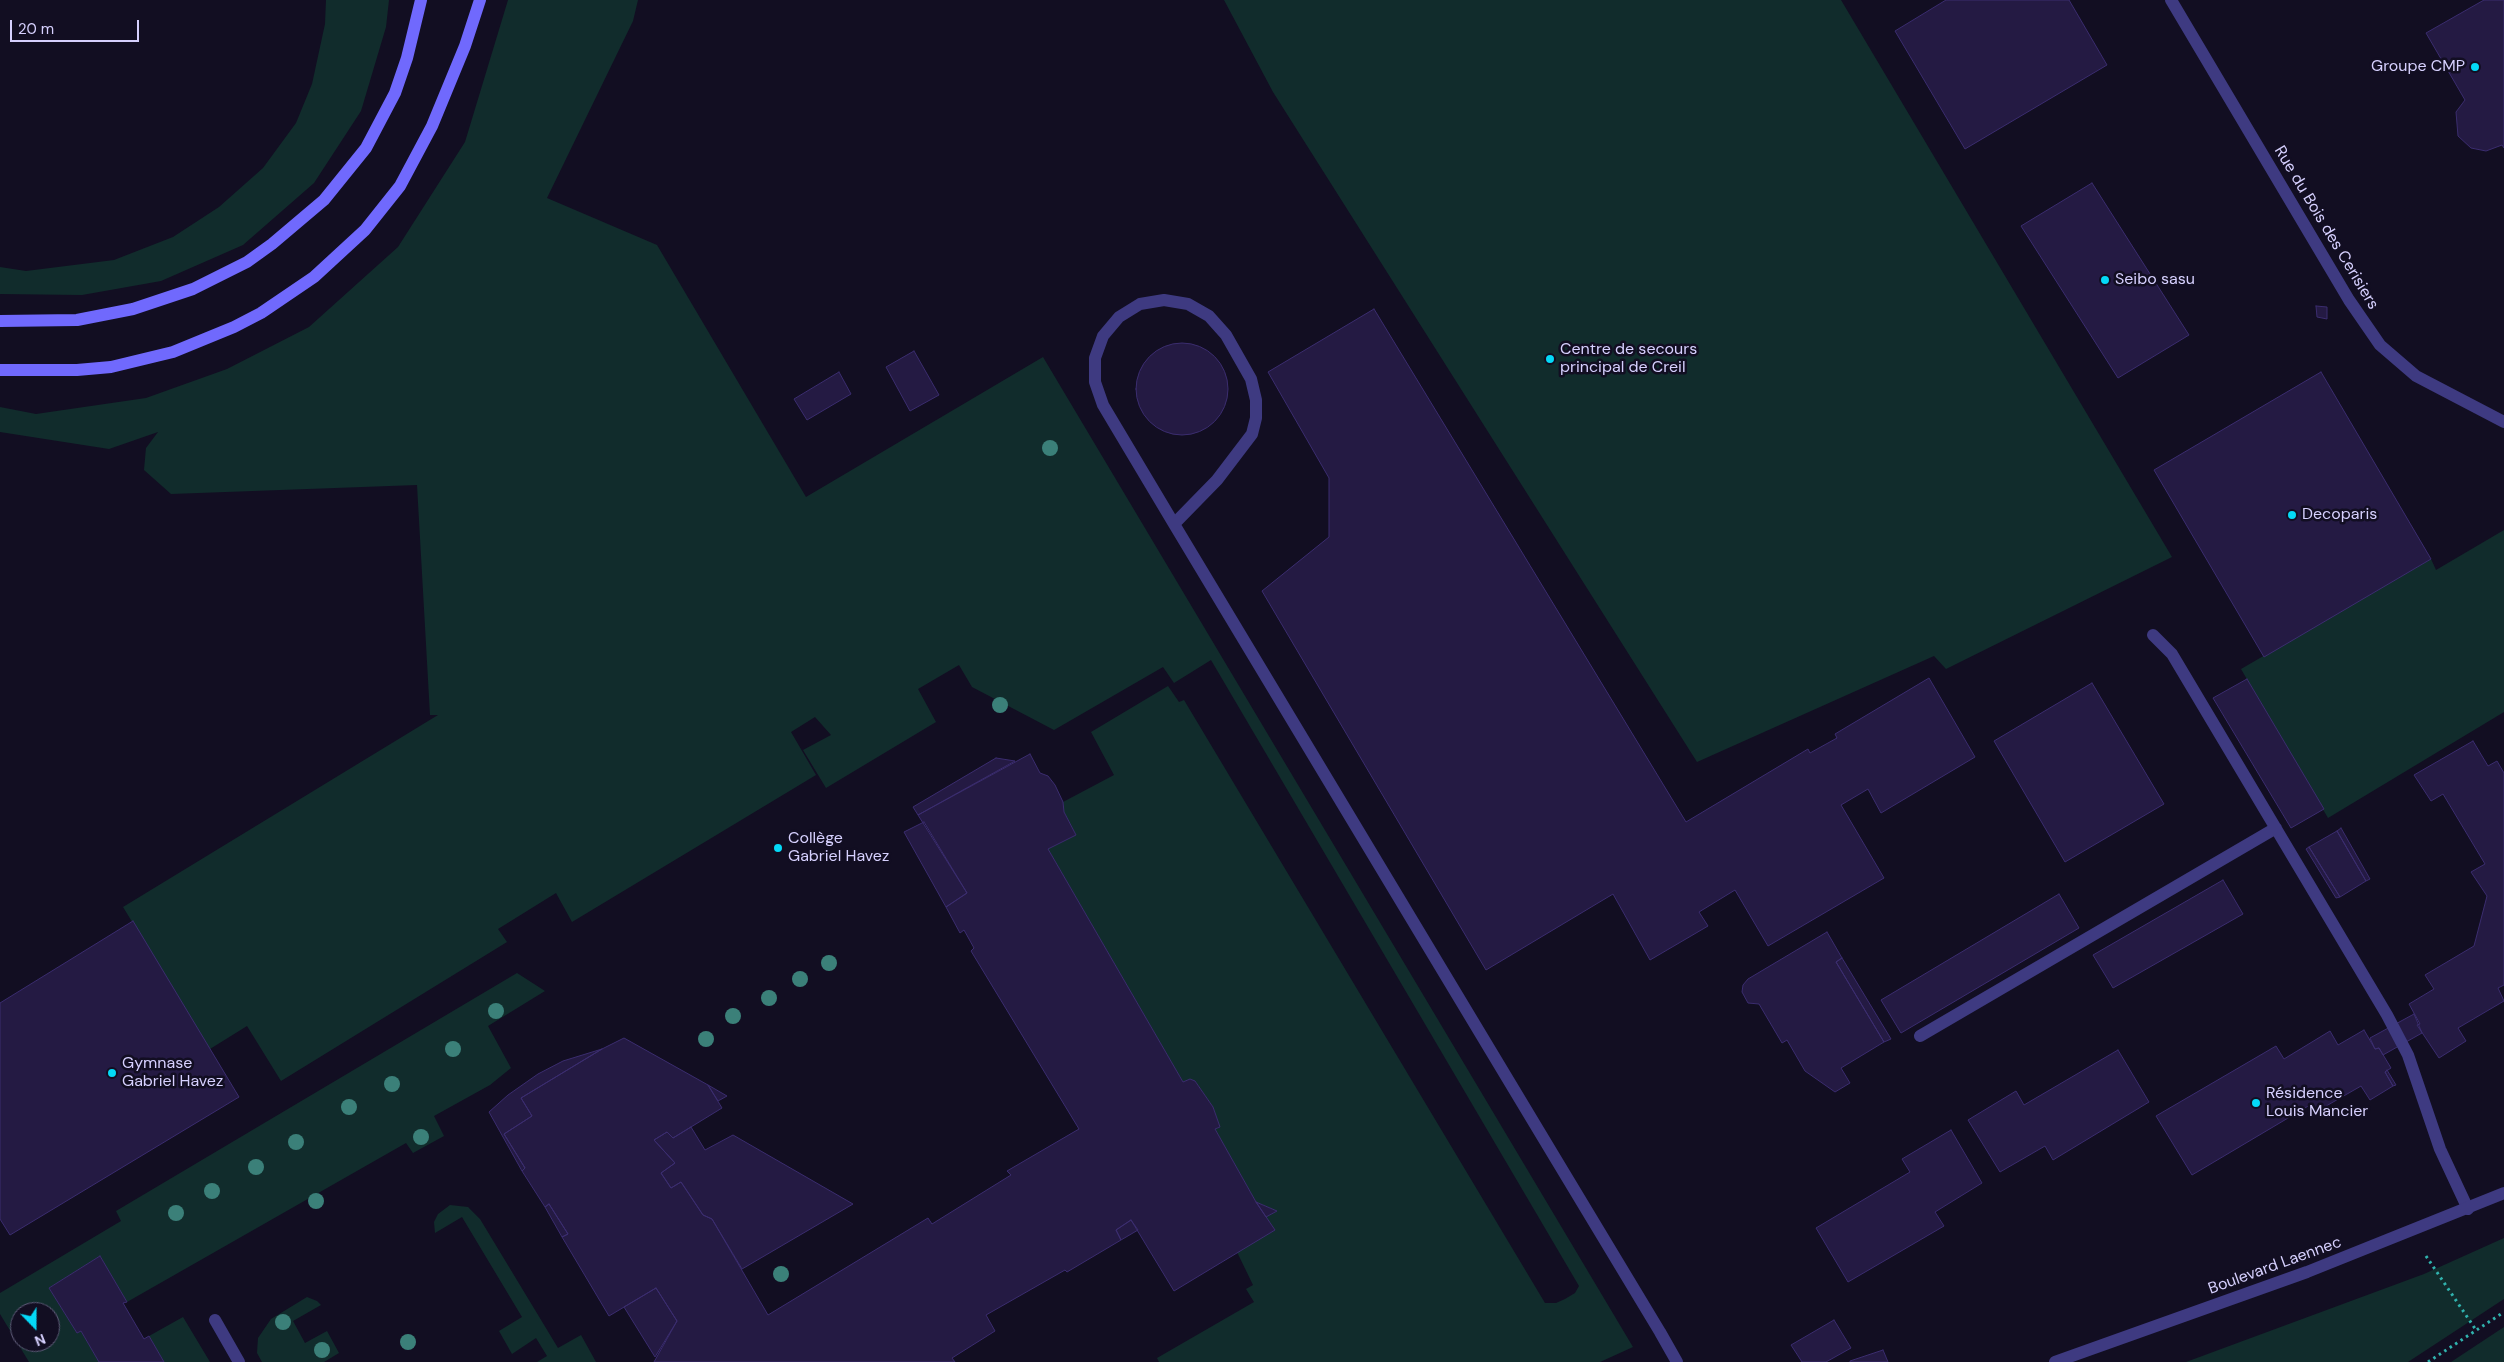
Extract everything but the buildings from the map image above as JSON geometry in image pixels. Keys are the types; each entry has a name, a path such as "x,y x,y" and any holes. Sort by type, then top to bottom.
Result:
{"main road":[{"path":"0,320 43,322 77,320 133,309 193,290 247,262 272,244 324,200 366,148 395,92 407,58 421,0"},
{"path":"0,370 44,371 94,368 142,360 173,352 234,327 261,313 314,277 365,230 400,186 432,126 465,46 480,0"}],"street":[{"name":"Rue du Bois des Cerisiers","path":"2171,0 2349,300 2380,345 2416,376 2504,422"},
{"path":"1174,524 1217,480 1252,434 1256,418 1256,400 1251,379 1226,335 1209,316 1188,304 1164,300 1140,304 1119,317 1103,336 1095,358 1094,382 1103,405 1174,524 1677,1362"},
{"path":"2153,635 2172,654 2387,1015 2408,1055 2440,1149 2468,1209"},
{"path":"1920,1036 2276,828"},
{"name":"Boulevard Laennec","path":"2055,1362 2307,1272 2504,1193"},
{"path":"215,1320 239,1362"}],"path":[{"path":"2414,1230 2426,1257 2476,1330"},
{"path":"2428,1362 2504,1312"}],"green space":[{"path":"326,0 389,0 386,27 361,111 314,183 243,245 161,281 82,295 0,294 0,267 26,271 114,260 173,237 219,207 263,168 296,123 312,84 325,24"},
{"path":"508,0 638,0 633,21 547,198 657,245 806,497 1043,357 1633,1347 1600,1362 1159,1362 1157,1358 1254,1302 1246,1289 1253,1285 1237,1252 1275,1230 1266,1217 1277,1211 1256,1202 1215,1129 1220,1127 1213,1107 1195,1081 1183,1082 1048,849 1076,835 1064,812 1063,802 1114,775 1091,732 1168,686 1179,702 1184,700 1545,1303 1556,1303 1565,1299 1575,1293 1579,1286 1211,660 1174,683 1163,667 1054,730 972,687 959,665 918,689 936,722 826,788 803,750 831,735 815,717 791,732 816,775 572,922 556,893 498,929 507,942 281,1081 247,1026 210,1049 123,907 438,715 430,715 417,485 171,494 144,470 146,448 158,432 109,449 0,432 0,407 36,414 146,398 227,369 309,327 398,247 465,142"},
{"path":"1224,0 1841,0 2172,557 1946,669 1934,656 1697,762 1273,92"},
{"path":"2504,530 2504,712 2328,818 2241,669 2431,559 2436,570"},
{"path":"517,973 545,991 488,1026 511,1068 490,1085 434,1116 444,1136 413,1153 406,1143 127,1302 100,1256 49,1288 58,1302 10,1302 10,1331 0,1314 0,1293 121,1221 116,1211"},
{"path":"450,1205 468,1207 480,1219 558,1348 581,1335 596,1362 537,1362 547,1356 536,1338 512,1354 499,1331 522,1317 462,1217 435,1233 434,1222 438,1214"},
{"path":"2504,1238 2504,1299 2408,1362 2186,1362 2424,1274"},
{"path":"307,1297 321,1305 293,1321 305,1343 327,1331 339,1353 324,1362 262,1362 257,1353 258,1338 271,1319"},
{"path":"60,1306 77,1333 81,1331 99,1362 29,1362 23,1352 60,1352"},
{"path":"183,1317 210,1362 164,1362 149,1336"},
{"path":"2504,1327 2504,1362 2451,1362"}],"place":[{"name":"Groupe CMP","path":"2475,67"},
{"name":"Seibo sasu","path":"2105,280"},
{"name":"Centre de secours principal de Creil","path":"1550,359"},
{"name":"Decoparis","path":"2292,515"},
{"name":"Collège Gabriel Havez","path":"778,848"},
{"name":"Gymnase Gabriel Havez","path":"112,1073"},
{"name":"Résidence Louis Mancier","path":"2256,1103"}]}
